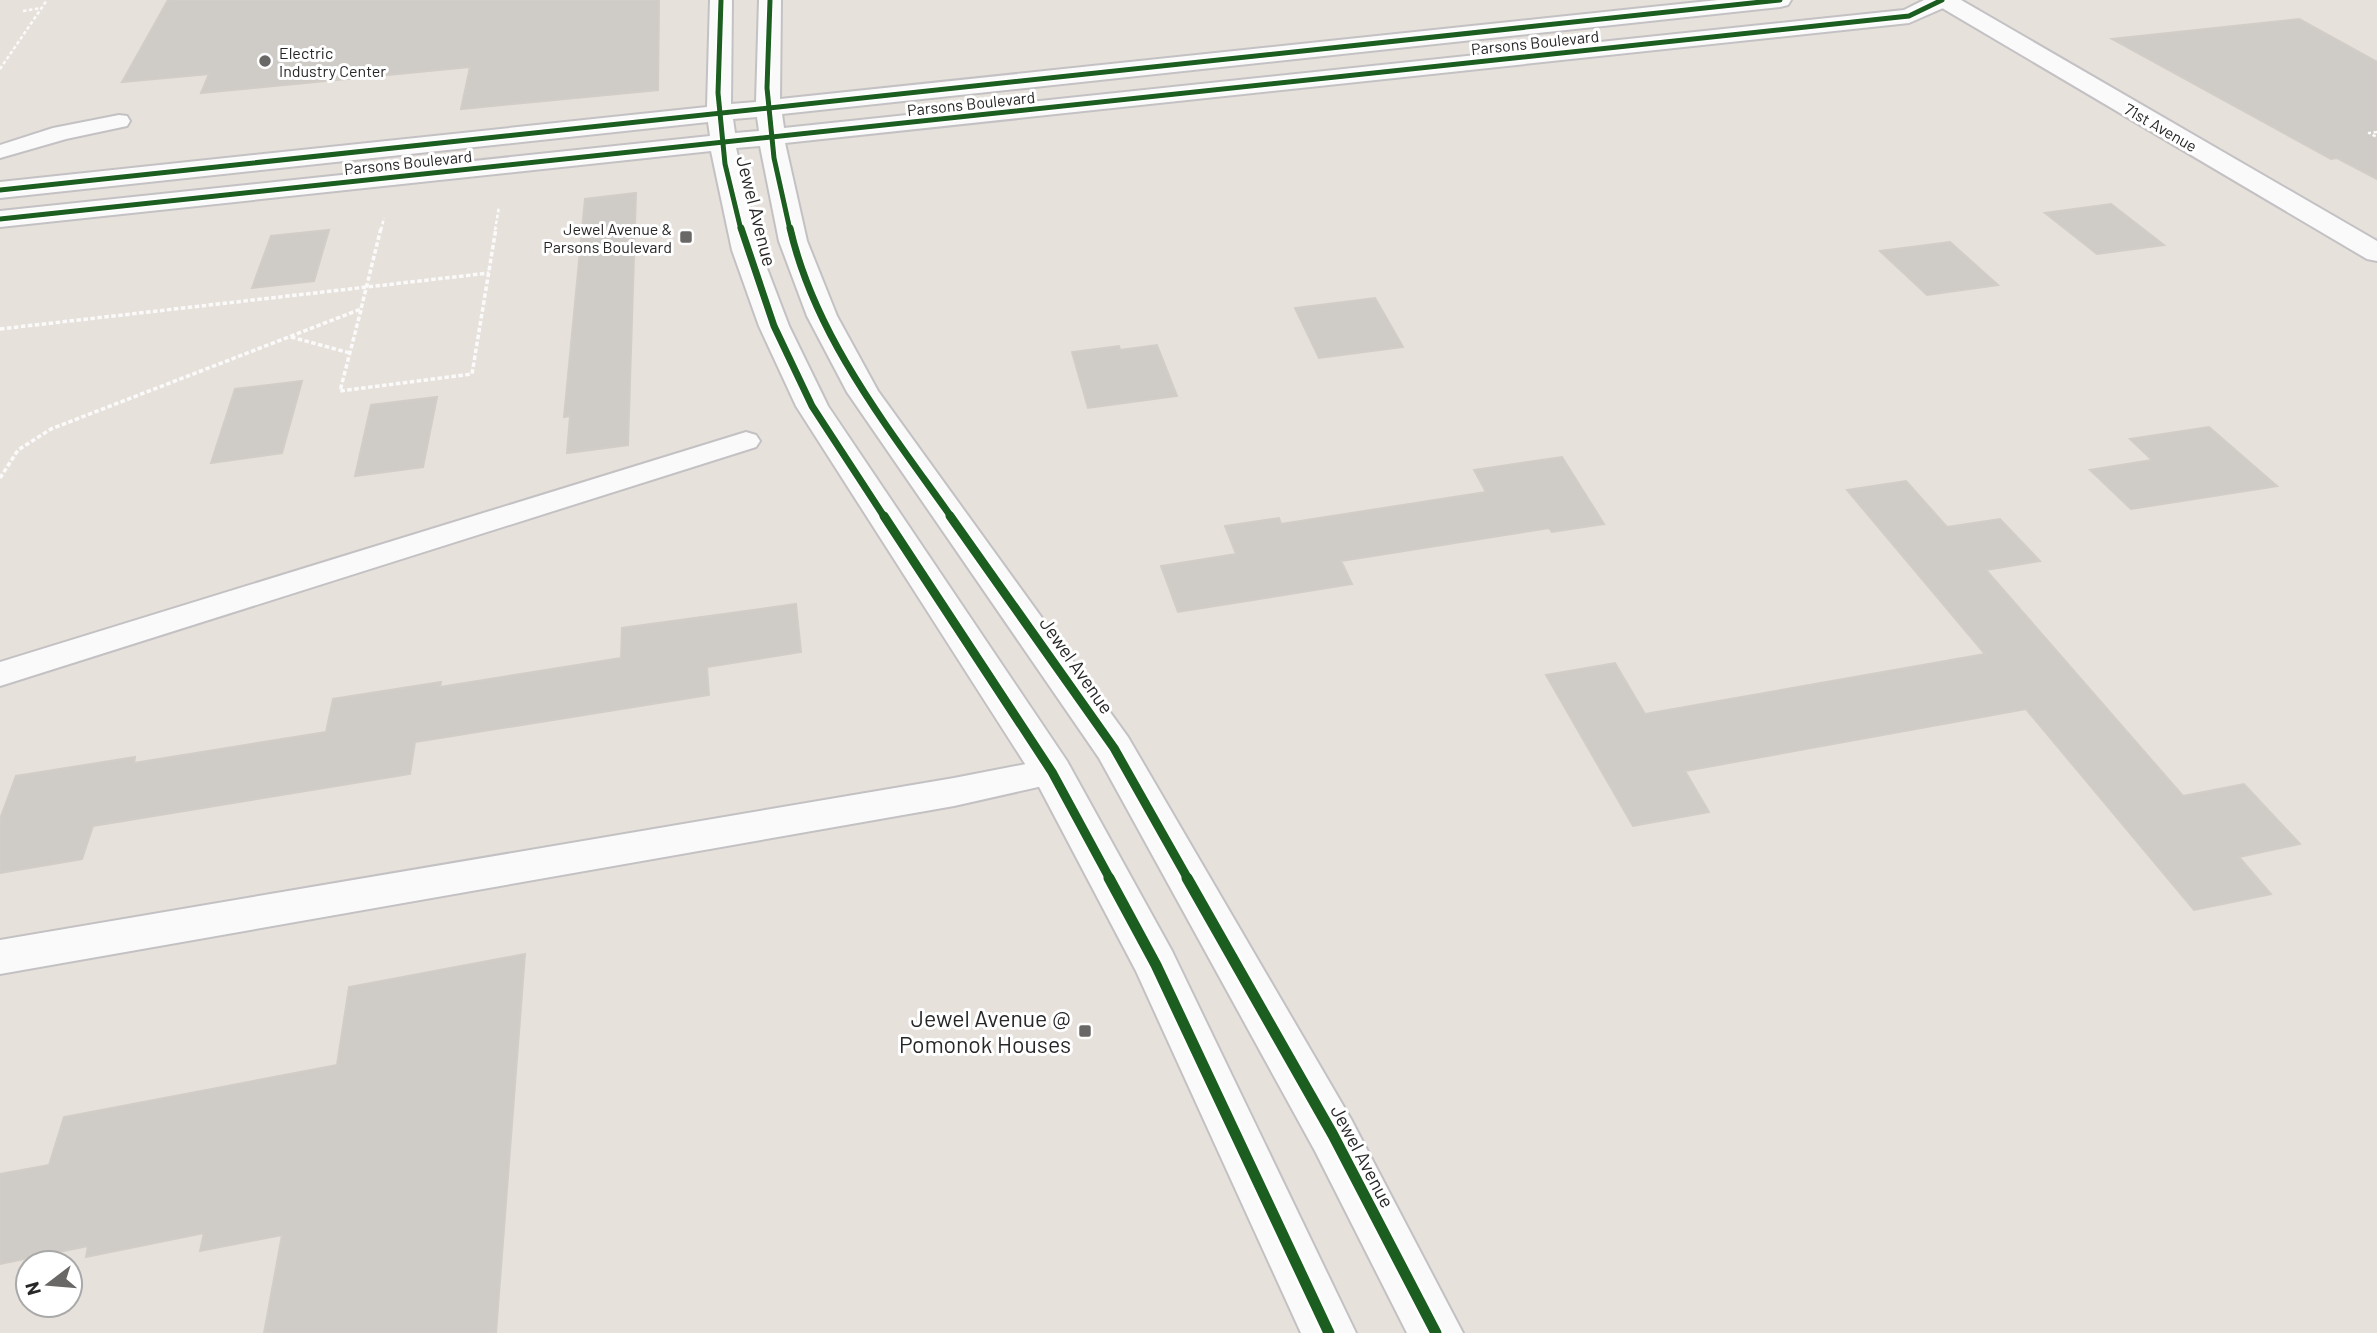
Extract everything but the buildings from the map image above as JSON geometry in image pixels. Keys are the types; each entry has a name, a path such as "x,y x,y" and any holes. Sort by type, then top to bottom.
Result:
{"street":[{"name":"Jewel Avenue","path":"721,0 721,128 746,250 774,326 812,406 1052,772 1156,965 1329,1333"},
{"name":"Jewel Avenue","path":"770,0 771,123 793,241 822,316 863,392 1114,748 1333,1135 1436,1333"},
{"name":"Parsons Boulevard","path":"771,123 1780,0"},
{"name":"Parsons Boulevard","path":"0,190 721,128 1909,16 1944,0"},
{"name":"71st Avenue","path":"1944,0 2377,253"},
{"name":"Parsons Boulevard","path":"0,219 721,128"}],"lane":[{"path":"1,152 61,133 119,121"},
{"path":"0,674 746,441"},
{"path":"0,957 940,794 1052,772"}],"path":[{"path":"0,69 47,0"},
{"path":"23,11 41,8"},
{"path":"2377,132 2369,133 2377,137"},
{"path":"386,212 340,391 472,374 500,200"},
{"path":"0,329 489,273"},
{"path":"0,478 18,450 51,429 361,309"},
{"path":"290,337 350,353"}],"cycle path":[{"path":"721,0 718,93 725,164 746,250 774,326 812,406 1052,772 1156,965 1329,1333"},
{"path":"770,0 767,88 774,158 793,241 822,316 863,392 1114,748 1333,1135 1436,1333"},
{"path":"0,190 1780,0"},
{"path":"0,219 1909,16 1942,0"}],"place":[{"name":"Electric Industry Center","path":"265,61"},
{"name":"Jewel Avenue & Parsons Boulevard","path":"686,237"},
{"name":"Jewel Avenue @ Pomonok Houses","path":"1085,1031"}]}
